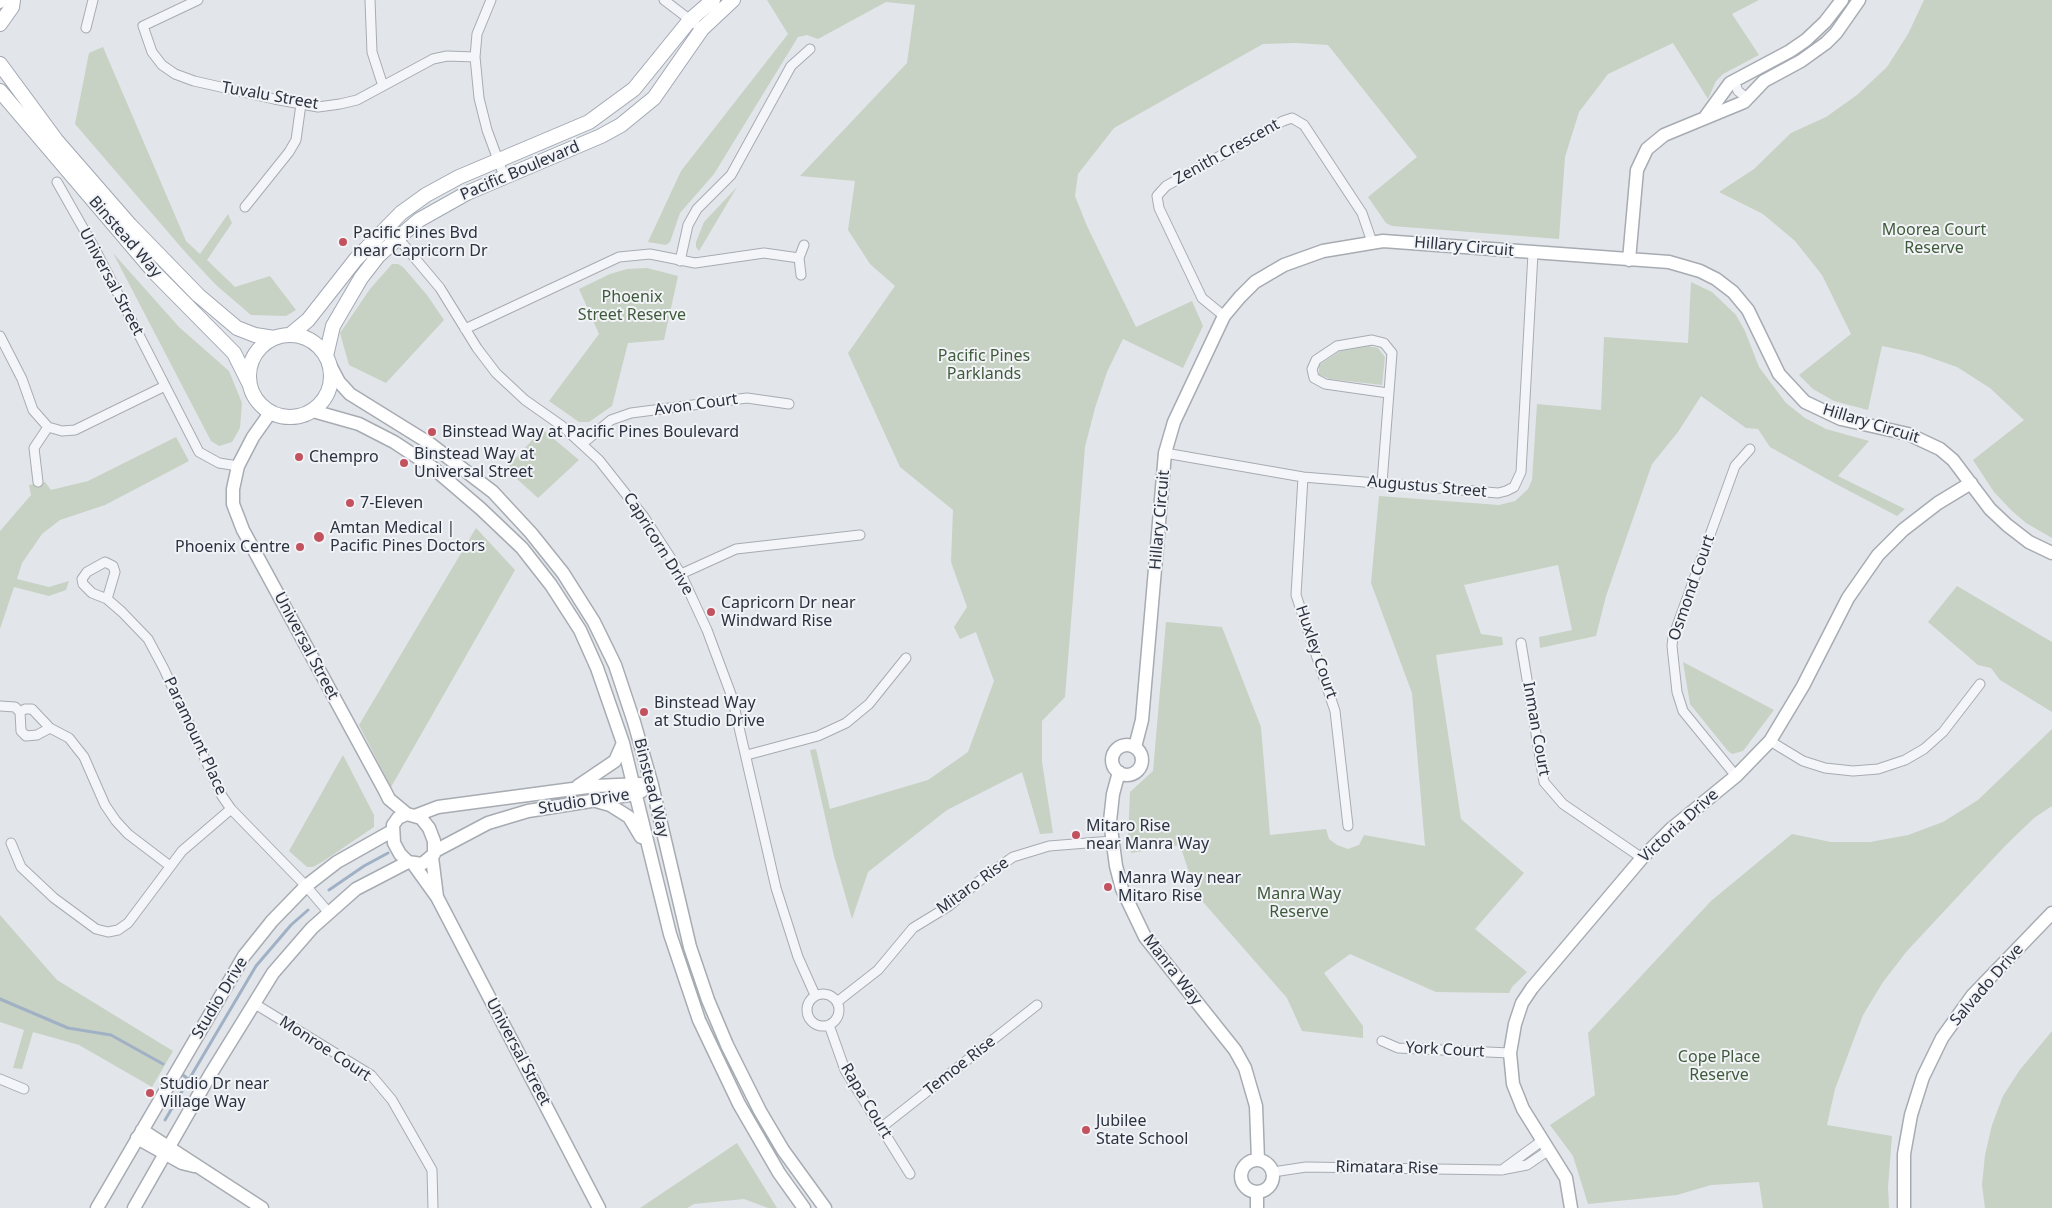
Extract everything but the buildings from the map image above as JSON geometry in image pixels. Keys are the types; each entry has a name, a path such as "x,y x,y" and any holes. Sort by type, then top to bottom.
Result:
{"main road":[{"path":"0,24 12,7 13,0"},
{"name":"Pacific Boulevard","path":"290,335 308,320 356,259 387,225 426,195 498,161 590,122 612,107 639,83 690,20 713,0"},
{"name":"Pacific Boulevard","path":"328,361 333,326 361,278 378,256 398,238 419,220 444,204 504,176 601,136 641,111 659,90 702,29 733,0"},
{"name":"Binstead Way","path":"0,64 41,121 130,225 198,295 237,328 255,335 274,338"},
{"name":"Binstead Way","path":"0,91 155,273 234,354 249,383"},
{"path":"290,335 311,340 328,361 331,378 329,391 322,402 313,411 292,418 270,413 256,401 249,383 249,369 253,356 262,345 274,338 290,335"}],"street":[{"path":"86,28 93,0"},
{"name":"Tuvalu Street","path":"198,0 143,26 152,52 162,65 175,74 194,81 301,104 318,107 357,100 433,59 447,56 474,57"},
{"path":"370,0 372,52 383,86"},
{"path":"491,0 478,34 474,57 479,98 487,130 504,176"},
{"path":"664,0 702,29"},
{"path":"1706,116 1734,81 1790,51 1806,40 1825,22 1842,0"},
{"path":"1629,260 1634,189 1641,160 1647,149 1664,135 1706,116 1739,106 1764,82 1801,61 1826,43 1858,0"},
{"path":"680,261 688,225 697,209 731,175 791,66 810,49"},
{"path":"1734,81 1738,91 1748,99"},
{"path":"245,207 289,152 296,140 301,104"},
{"name":"Zenith Crescent","path":"1224,316 1202,298 1159,208 1157,196 1166,186 1283,121 1292,118 1304,125 1362,213 1372,242"},
{"name":"Universal Street","path":"57,182 95,249 199,452 219,463 238,466"},
{"name":"Capricorn Drive","path":"387,225 440,288 486,360 508,386 582,444 626,492 680,574 719,660 747,755 776,888 798,956 815,995"},
{"name":"Hillary Circuit","path":"1135,747 1142,720 1165,453 1174,422 1224,316 1255,282 1284,265 1323,251 1383,241 1669,262 1685,266 1716,279 1733,292 1748,310 1779,374 1805,402 1841,419 1908,434 1925,440 1953,460 1990,509 2007,525 2029,542 2052,553"},
{"path":"801,275 799,258 804,245"},
{"path":"465,329 619,257 650,254 695,264 764,252 799,258"},
{"name":"Augustus Street","path":"1165,453 1303,477 1498,493 1506,491 1518,480 1521,472 1533,253"},
{"path":"0,336 22,379 33,410 48,427 62,432 76,430 165,386"},
{"path":"1382,483 1392,353 1384,343 1372,340 1337,346 1316,360 1312,369 1314,378 1325,384 1388,393"},
{"name":"Binstead Way","path":"328,361 339,382 350,394 429,442 493,492 531,532 563,573 594,622 615,665 652,786 690,947 712,1009 735,1063 760,1111 784,1150 825,1208"},
{"name":"Avon Court","path":"582,444 611,420 631,413 747,398 789,404"},
{"name":"Binstead Way","path":"313,411 359,424 394,442 425,462 481,509 522,548 551,585 580,630 597,668 623,743 651,860 681,970 716,1059 758,1139 804,1208"},
{"name":"Universal Street","path":"270,413 253,437 238,466 233,489 234,504 243,530 385,792 412,814"},
{"path":"38,482 34,448 48,427"},
{"name":"Osmond Court","path":"1736,776 1683,712 1677,692 1672,646 1673,637 1734,466 1750,448"},
{"name":"Huxley Court","path":"1303,477 1296,595 1335,710 1348,826"},
{"name":"Victoria Drive","path":"1571,1208 1566,1178 1523,1109 1513,1084 1510,1053 1515,1024 1522,1003 1532,988 1642,858 1671,829 1736,776 1770,741 1803,686 1848,598 1878,555 1903,530 1938,503 1971,483"},
{"path":"680,574 736,549 860,535"},
{"name":"Paramount Place","path":"107,600 135,624 156,652 222,796 231,809 306,886 329,913"},
{"name":"Inman Court","path":"1521,643 1544,782 1563,804 1642,858"},
{"path":"747,755 818,736 846,723 869,704 906,658"},
{"path":"1770,741 1803,761 1825,768 1853,771 1878,769 1906,760 1924,749 1943,732 1980,684"},
{"path":"0,706 16,708 20,712 21,731 26,736 37,735 50,728"},
{"path":"20,712 25,709 32,709 50,728 69,738 78,747 105,805 116,820 128,834 170,866"},
{"path":"571,789 616,761 623,743"},
{"path":"1120,746 1135,747 1142,756 1140,767 1130,774 1119,772 1113,764 1113,754 1120,746"},
{"name":"Manra Way","path":"1119,772 1111,806 1112,841 1122,889 1145,937 1235,1050 1245,1068 1256,1106 1258,1160"},
{"name":"Studio Drive","path":"412,814 438,807 571,789 652,786"},
{"name":"Studio Drive","path":"434,854 488,823 528,811 593,800 634,788"},
{"path":"593,800 610,805 629,817 636,826 651,860"},
{"path":"11,843 21,867 54,898 96,929 108,932 118,930 128,923 182,851 231,809"},
{"path":"412,814 429,828 434,854 426,863 411,863 397,849 392,831 395,821 412,814"},
{"name":"Studio Drive","path":"97,1208 244,956 306,886 337,862 392,831"},
{"name":"Mitaro Rise","path":"837,1002 878,970 913,928 966,894 983,878 1013,857 1049,846 1112,841"},
{"name":"Universal Street","path":"434,854 437,897"},
{"name":"Universal Street","path":"411,863 437,897 599,1208"},
{"name":"Studio Drive","path":"134,1208 210,1076 273,973 290,951 356,890 411,863"},
{"name":"Salvado Drive","path":"1904,1208 1904,1154 1911,1115 1923,1077 1956,1017 1972,996 2052,913"},
{"path":"827,994 837,1002 838,1016 829,1025 817,1025 809,1018 807,1006 815,995 827,994"},
{"name":"Monroe Court","path":"254,1004 371,1075 392,1100 432,1170 433,1208"},
{"name":"Temoe Rise","path":"882,1127 1037,1005"},
{"name":"Rapa Court","path":"829,1025 846,1070 910,1174"},
{"name":"York Court","path":"1382,1041 1398,1048 1510,1053"},
{"path":"0,1079 24,1088"},
{"path":"140,1134 168,1151 185,1156 196,1167 238,1191 262,1208"},
{"name":"Rimatara Rise","path":"1273,1172 1306,1167 1501,1170 1546,1145"},
{"path":"1258,1160 1267,1163 1273,1172 1270,1186 1257,1192 1247,1188 1242,1173 1249,1162 1258,1160"},
{"path":"1257,1192 1257,1208"}],"green space":[{"name":"Pacific Pines Parklands","path":"767,0 1759,0 1732,14 1759,55 1723,74 1716,81 1708,99 1673,43 1608,74 1579,112 1565,157 1559,239 1392,226 1386,223 1368,197 1417,157 1328,45 1296,43 1263,44 1114,128 1078,174 1075,196 1087,226 1136,327 1192,301 1203,326 1183,368 1123,339 1107,372 1095,408 1085,447 1065,697 1042,721 1042,762 1053,833 1040,834 1022,772 947,810 868,872 852,919 834,856 810,750 816,749 830,809 928,780 968,752 994,681 976,632 960,639 954,627 967,607 951,562 953,510 900,467 848,353 895,286 870,264 848,230 855,181 800,176 907,63 915,5 886,2 818,39 807,35 798,37 714,174 680,213 670,242 666,245 648,242 681,171 788,34"},
{"name":"Moorea Court Reserve","path":"1924,0 2052,0 2052,538 2026,523 2011,510 1994,492 1973,460 2024,420 1990,388 1957,367 1920,354 1882,346 1868,410 1834,401 1813,389 1799,375 1851,334 1822,275 1795,241 1763,214 1719,192 1754,169 1791,133 1826,117 1857,95 1887,67 1908,34"},
{"path":"103,47 186,241 200,254 228,214 232,223 207,260 235,287 270,276 296,310 286,316 251,315 216,285 186,253 75,124 89,53"},
{"path":"737,187 699,251 696,247 696,242 704,222"},
{"path":"113,253 179,327 229,371 242,403 240,428 232,442 219,446 211,441"},
{"path":"392,264 398,264 403,267 427,295 444,320 386,383 349,365 340,333 370,289"},
{"name":"Phoenix Street Reserve","path":"647,268 678,276 664,340 628,343 612,406 589,422 579,422 549,401 599,334 579,289 610,274 627,269"},
{"name":"Manra Way Reserve","path":"1691,282 1712,292 1736,315 1745,331 1759,367 1786,403 1805,418 1826,429 1869,441 1838,476 1905,509 1897,516 1836,484 1770,447 1758,429 1746,428 1701,396 1678,432 1652,464 1606,596 1596,636 1540,648 1539,637 1572,630 1558,565 1464,585 1481,634 1502,637 1503,645 1436,655 1461,819 1524,873 1475,929 1527,972 1512,987 1509,993 1436,992 1350,954 1324,973 1363,1026 1363,1038 1302,1031 1287,998 1196,894 1180,845 1131,853 1128,839 1130,792 1153,771 1166,622 1222,627 1261,727 1270,835 1326,829 1329,839 1337,845 1348,849 1359,845 1364,835 1425,846 1412,693 1371,583 1379,496 1499,505 1515,501 1528,489 1532,480 1537,404 1601,410 1604,337 1688,343"},
{"path":"1368,346 1378,348 1385,357 1382,385 1330,379 1319,375 1319,365 1340,351"},
{"path":"542,429 579,460 538,498 506,469"},
{"path":"176,437 189,461 105,505 60,520 42,534 22,563 17,579 49,587 69,581 66,590 49,596 14,587 0,629 0,531 31,495 29,485 45,482 51,490 88,481"},
{"path":"476,528 515,570 391,787 359,725"},
{"path":"1957,586 2052,642 2052,712 2000,680 1991,668 1978,665 1928,622"},
{"path":"1683,662 1774,710 1743,751 1732,754 1728,751 1690,704"},
{"name":"Cope Place Reserve","path":"2052,729 2052,806 2034,818 2005,846 1907,951 1883,982 1863,1015 1835,1089 1827,1125 1892,1136 1888,1187 1889,1208 1763,1208 1759,1182 1711,1185 1677,1195 1588,1204 1573,1156 1550,1125 1595,1095 1588,1033 1711,901 1792,834 1831,842 1870,842 1908,835 1943,822 1978,800"},
{"path":"343,755 374,815 374,827 322,862 313,867 307,867 289,851"},
{"path":"0,915 57,980 173,1051 152,1087 79,1045 33,1032 22,1069 13,1068 24,1030 0,1022"},
{"path":"2052,1031 2052,1208 1985,1208 1982,1185 1985,1155 1992,1125 2003,1096 2019,1071"},
{"path":"737,1143 777,1208 768,1208 744,1199 694,1204 687,1208 640,1208"}],"waterway":[{"path":"329,890 364,866 388,853"},
{"path":"165,1120 256,966 291,925 308,910"},
{"path":"0,999 68,1028 111,1035 163,1064"},
{"path":"183,1075 188,1079"}],"place":[{"name":"Pacific Pines Bvd near Capricorn Dr","path":"343,242"},
{"name":"Binstead Way at Pacific Pines Boulevard","path":"432,432"},
{"name":"Chempro","path":"299,457"},
{"name":"Binstead Way at Universal Street","path":"404,463"},
{"name":"7-Eleven","path":"350,503"},
{"name":"Amtan Medical | Pacific Pines Doctors","path":"319,537"},
{"name":"Phoenix Centre","path":"300,547"},
{"name":"Capricorn Dr near Windward Rise","path":"711,612"},
{"name":"Binstead Way at Studio Drive","path":"644,712"},
{"name":"Mitaro Rise near Manra Way","path":"1076,835"},
{"name":"Manra Way near Mitaro Rise","path":"1108,887"},
{"name":"Studio Dr near Village Way","path":"150,1093"},
{"name":"Jubilee State School","path":"1086,1130"}]}
